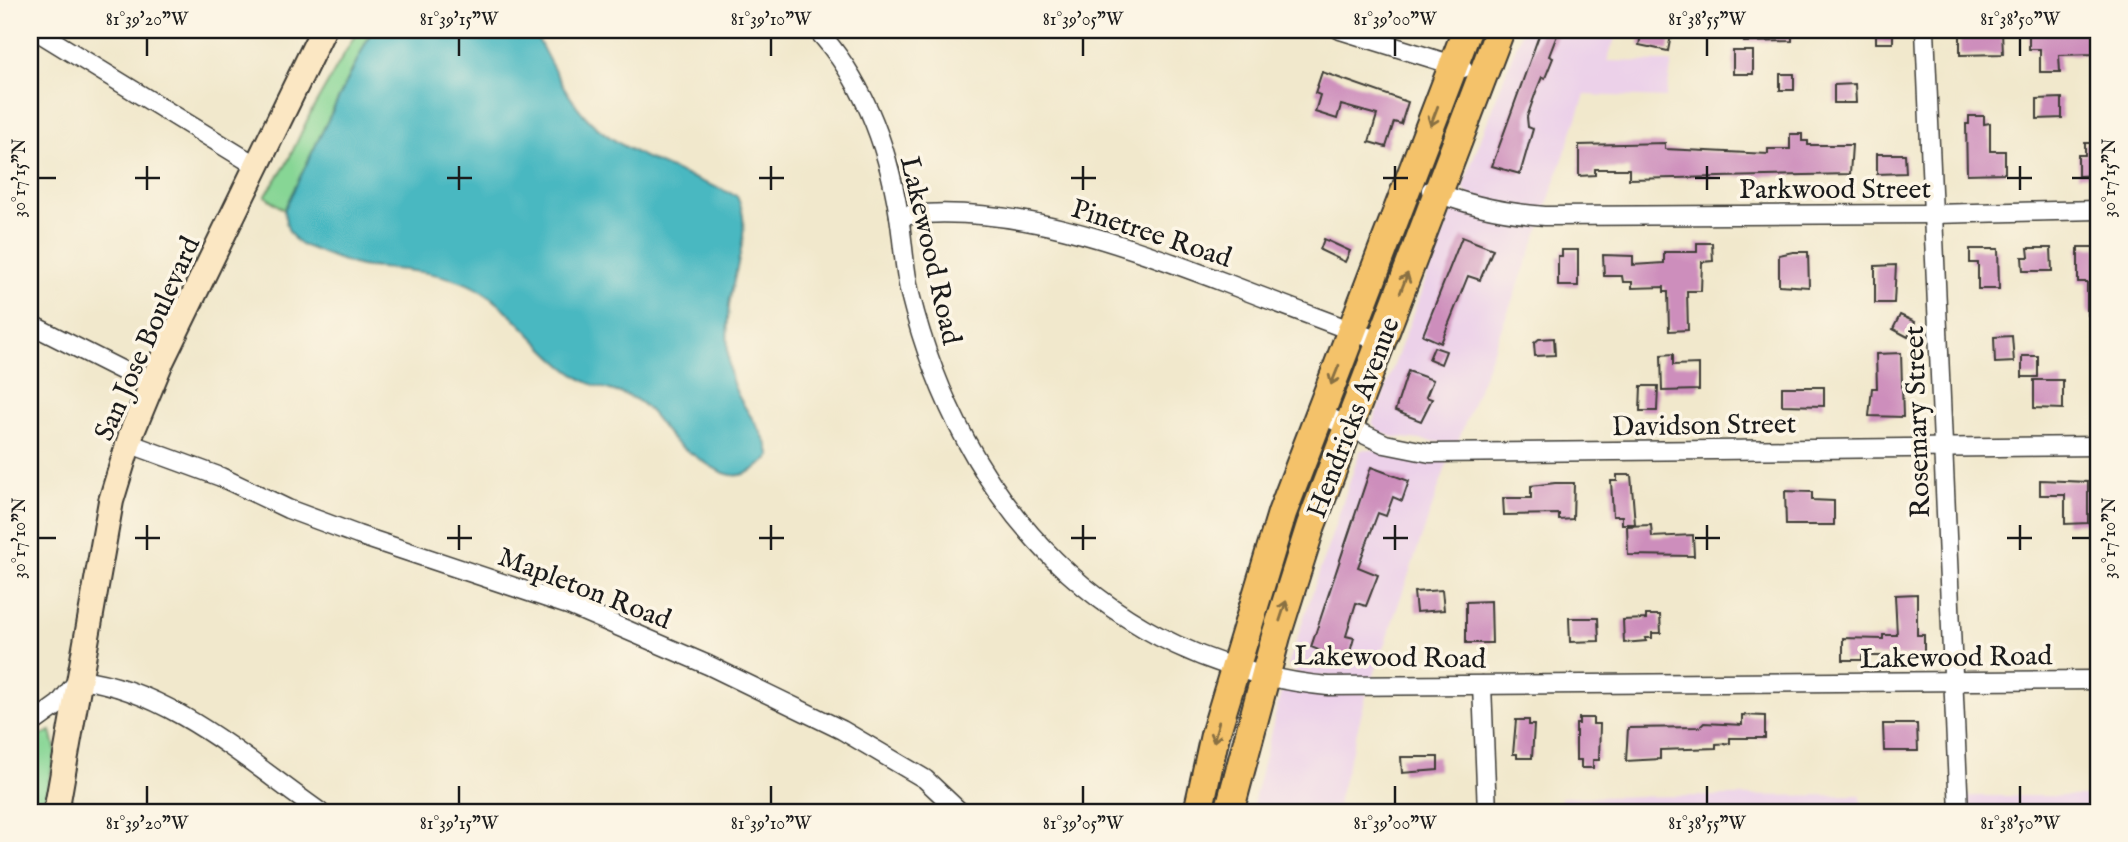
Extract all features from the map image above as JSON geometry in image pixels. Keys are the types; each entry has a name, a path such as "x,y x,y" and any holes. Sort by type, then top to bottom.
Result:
{"main road":[{"name":"Hendricks Avenue","path":"1198,812 1215,735 1282,513 1467,30"},
{"name":"Hendricks Avenue","path":"1229,812 1264,677 1311,525 1500,30"}],"street":[{"path":"35,30 258,167"},
{"name":"San Jose Boulevard","path":"56,812 111,501 128,443 151,385 323,30"},
{"name":"Lakewood Road","path":"817,30 850,70 866,102 891,179 910,293 934,372 960,431 1011,512 1046,554 1095,598 1162,639 1264,677 1353,687 2098,680"},
{"path":"1340,30 1483,75"},
{"name":"Rosemary Street","path":"1925,30 1959,812"},
{"name":"Parkwood Street","path":"1409,180 1438,193 1511,214 1545,216 1934,215 2098,210"},
{"name":"Pinetree Road","path":"899,216 958,213 1049,226 1165,260 1381,342"},
{"path":"30,324 151,385"},
{"name":"Davidson Street","path":"1319,413 1385,444 1430,453 2098,446"},
{"name":"Mapleton Road","path":"128,443 221,477 288,509 358,535 571,606 708,665 842,730 913,772 960,812"},
{"path":"30,725 59,704 79,679 115,685 167,707 320,812"},
{"path":"1482,685 1487,812"}],"shaded area":[{"path":"1522,30 1618,30 1607,61 1672,62 1666,98 1585,95 1545,211 1471,197 1462,188"},
{"path":"1451,212 1542,223 1457,444 1394,437 1381,433 1372,424"},
{"path":"1365,449 1449,458 1373,678 1305,676 1293,671 1288,665 1360,451"},
{"path":"1301,688 1367,693 1337,806 1363,806 1363,812 1251,812 1281,692"},
{"path":"1861,795 1861,812 1561,812 1561,797"},
{"path":"1964,796 2098,796 2098,812 1965,812"}],"green space":[{"path":"358,30 372,30 284,210 265,196 286,165 311,112"},
{"path":"51,731 56,751 42,812 30,812 30,740"}],"water":[{"path":"372,30 533,30 570,97 600,130 657,163 737,196 742,209 743,237 729,306 729,365 731,378 741,401 767,444 771,456 752,471 743,474 727,474 718,470 675,442 641,403 627,395 590,384 568,370 503,307 474,287 435,275 359,266 301,245 293,238 288,230 284,210"}],"building":[{"path":"1541,30 1559,30 1549,56 1553,58 1545,78 1542,77 1527,117 1528,127 1533,129 1520,174 1492,166"},
{"path":"1642,30 1672,30 1668,51 1639,45"},
{"path":"1744,30 1792,30 1792,41 1744,42"},
{"path":"1876,30 1893,30 1893,43 1876,43"},
{"path":"1960,30 2002,31 2003,54 1960,55"},
{"path":"2029,30 2096,30 2096,54 2059,55 2060,72 2040,72 2040,49 2029,49"},
{"path":"1733,51 1753,51 1753,74 1733,74"},
{"path":"1322,72 1408,102 1401,124 1394,122 1386,147 1369,142 1377,115 1341,105 1337,119 1315,112 1320,95 1315,93"},
{"path":"1780,74 1794,74 1794,90 1780,90"},
{"path":"1855,84 1856,103 1834,103 1834,85"},
{"path":"2062,98 2062,118 2037,119 2037,99"},
{"path":"1969,116 1984,116 1984,124 1990,123 1990,151 2005,151 2005,173 1967,174 1966,124 1969,124"},
{"path":"1790,134 1802,134 1802,141 1808,141 1808,145 1852,145 1850,174 1629,179 1629,169 1595,169 1595,175 1579,176 1579,145 1665,143 1665,149 1768,154 1768,149 1790,149"},
{"path":"2085,143 2098,143 2098,175 2078,176 2078,155 2085,155"},
{"path":"1877,154 1905,154 1906,173 1877,174"},
{"path":"1462,237 1493,249 1480,280 1468,276 1441,343 1423,335"},
{"path":"1324,239 1350,251 1345,262 1320,250"},
{"path":"1697,243 1712,243 1713,261 1702,262 1701,291 1687,291 1688,330 1669,331 1668,292 1664,292 1664,287 1632,288 1632,282 1623,282 1622,276 1604,276 1603,255 1633,256 1633,265 1664,263 1664,252 1697,252"},
{"path":"2078,247 2098,247 2098,315 2087,315 2087,282 2078,282"},
{"path":"2028,248 2051,248 2052,271 2023,271 2022,257 2029,257"},
{"path":"1970,249 1998,249 1999,289 1978,289 1978,263 1970,263"},
{"path":"1562,250 1578,250 1578,286 1558,286 1558,256 1562,256"},
{"path":"1808,252 1809,287 1779,285 1779,255"},
{"path":"1896,265 1894,303 1875,303 1875,266"},
{"path":"1900,315 1915,322 1908,337 1893,329"},
{"path":"2012,336 2014,362 1995,363 1994,337"},
{"path":"1554,338 1555,355 1535,356 1534,343 1539,339"},
{"path":"1434,347 1446,351 1441,364 1429,359"},
{"path":"1901,353 1903,417 1869,416 1872,388 1877,388 1876,354"},
{"path":"1673,354 1673,365 1699,364 1699,390 1662,391 1661,355"},
{"path":"2022,356 2038,356 2038,377 2022,377"},
{"path":"1408,371 1433,380 1426,397 1432,399 1421,421 1395,411"},
{"path":"2034,380 2063,380 2063,409 2034,408"},
{"path":"1641,386 1658,386 1657,411 1640,411"},
{"path":"1782,387 1824,387 1824,406 1782,405"},
{"path":"1371,467 1409,481 1402,501 1393,497 1386,516 1378,513 1358,567 1378,575 1366,606 1356,603 1346,636 1354,638 1348,659 1343,660 1311,647"},
{"path":"1617,475 1631,475 1635,524 1622,524 1622,516 1613,516 1611,481 1617,481"},
{"path":"2040,480 2088,482 2088,523 2065,524 2065,495 2040,495"},
{"path":"1574,483 1573,519 1559,520 1559,514 1504,515 1503,498 1531,498 1531,486"},
{"path":"1785,491 1812,492 1812,500 1834,501 1834,525 1786,525"},
{"path":"1651,525 1652,537 1693,535 1694,556 1628,555 1627,526"},
{"path":"1442,590 1444,610 1416,612 1414,592"},
{"path":"1917,594 1917,635 1924,635 1924,656 1862,656 1862,660 1843,660 1843,638 1883,639 1883,635 1897,635 1895,595"},
{"path":"1491,601 1492,643 1466,643 1466,602"},
{"path":"1646,615 1660,615 1661,633 1652,633 1652,638 1645,638 1646,641 1624,643 1623,620 1646,619"},
{"path":"1569,618 1598,618 1599,641 1570,642"},
{"path":"1742,715 1765,716 1765,738 1730,738 1730,743 1716,744 1716,748 1660,750 1660,759 1626,761 1628,728 1700,727 1704,723 1742,725"},
{"path":"1579,718 1593,718 1593,724 1600,724 1599,760 1593,760 1593,768 1581,768 1581,760 1576,760 1576,724 1579,724"},
{"path":"1516,720 1529,720 1529,725 1534,725 1532,758 1517,758 1517,754 1513,754"},
{"path":"1883,724 1917,724 1918,751 1884,751"},
{"path":"1401,757 1438,757 1438,770 1402,773"}]}
